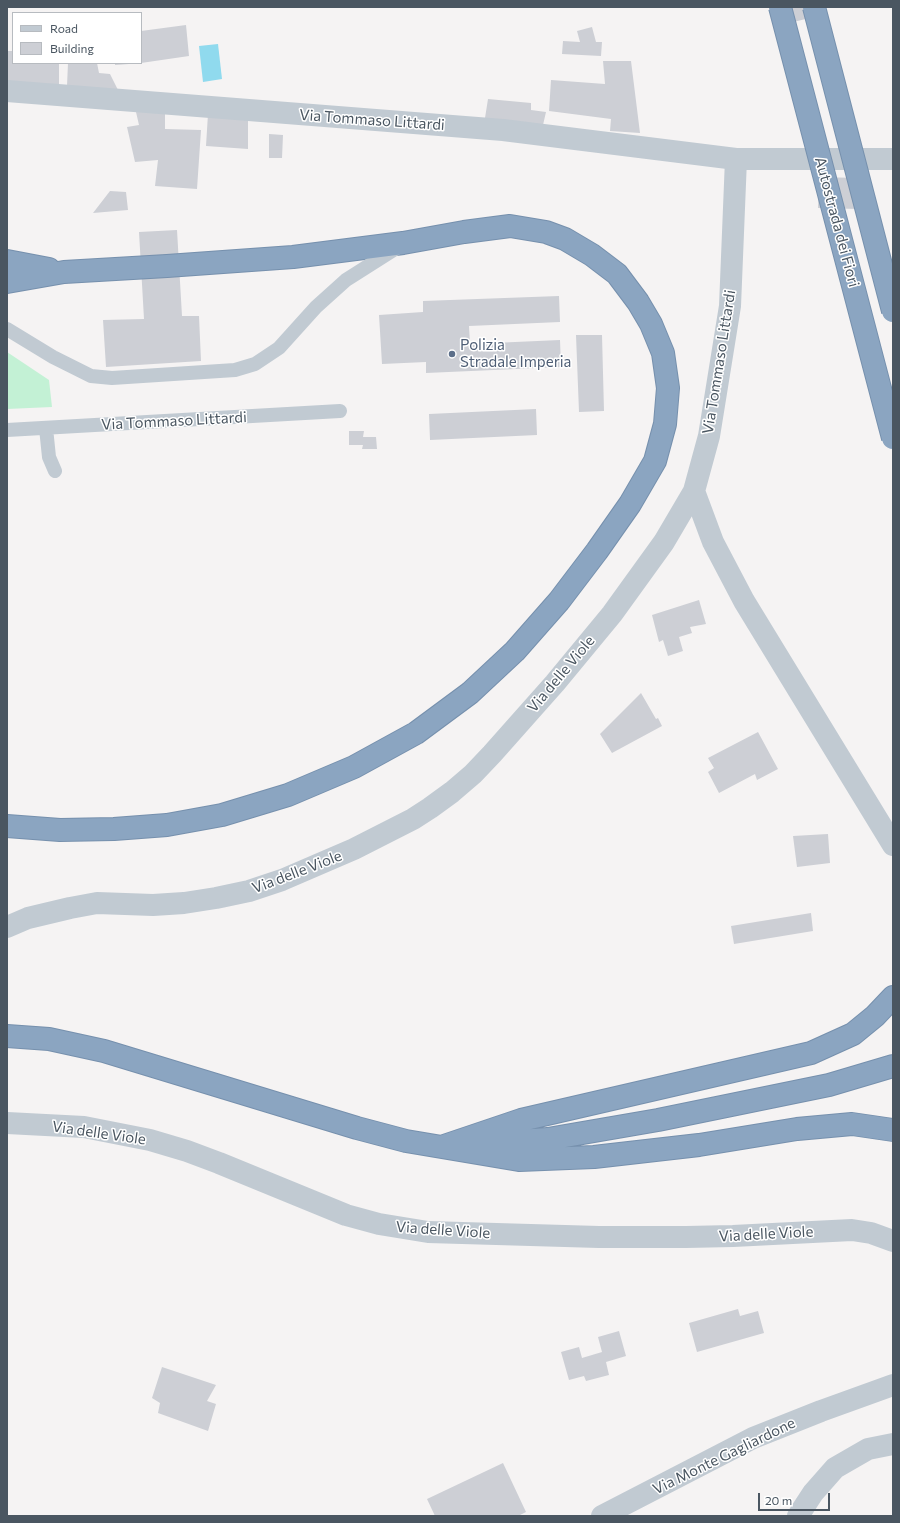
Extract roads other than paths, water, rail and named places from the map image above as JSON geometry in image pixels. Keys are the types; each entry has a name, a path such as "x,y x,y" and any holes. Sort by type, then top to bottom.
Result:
{"highway":[{"name":"Autostrada dei Fiori","path":"780,7 893,438"},
{"name":"Autostrada dei Fiori","path":"814,7 893,311"},
{"path":"7,282 64,272 292,257 403,243 464,232 510,226 546,232 565,239 592,255 617,274 638,302 651,324 663,353 668,388 665,424 655,461 630,504 559,601 515,652 470,693 416,733 354,767 288,795 222,815 175,823 114,829 68,830 7,826"},
{"path":"7,262 64,272"},
{"path":"444,1147 520,1120 811,1053 853,1034 875,1016 893,998"},
{"path":"7,1036 49,1039 104,1051 358,1128 406,1141 519,1160 594,1157 699,1145 796,1129 852,1124 893,1130"},
{"path":"444,1147 548,1139 650,1122 829,1085 893,1066"}],"street":[{"name":"Via Tommaso Littardi","path":"7,91 503,130 736,159 893,159"},
{"name":"Via Tommaso Littardi","path":"694,491 709,436 730,306 736,159"},
{"path":"694,491 713,542 744,602 893,845"},
{"name":"Via delle Viole","path":"7,927 28,918 90,904 152,905 184,903 249,891 282,880 354,849 395,829 430,808 473,774 492,754 612,614 664,542 694,491"},
{"name":"Via delle Viole","path":"7,1123 84,1127 150,1140 212,1160 346,1215 379,1224 428,1232 599,1237 686,1237 852,1230 871,1232 893,1240"},
{"name":"Via Monte Gagliardone","path":"602,1516 753,1438 893,1385"},
{"path":"798,1516 813,1493 835,1468 868,1449 893,1444"}],"lane":[{"path":"7,329 53,357 91,376 112,378 235,370 255,364 279,348 316,307 346,280 403,243"},
{"name":"Via Tommaso Littardi","path":"7,430 340,411"},
{"path":"46,428 49,457 55,471"}],"water":[{"path":"218,44 222,79 203,82 199,46"}],"place":[{"name":"Polizia Stradale Imperia","path":"452,354"}]}
